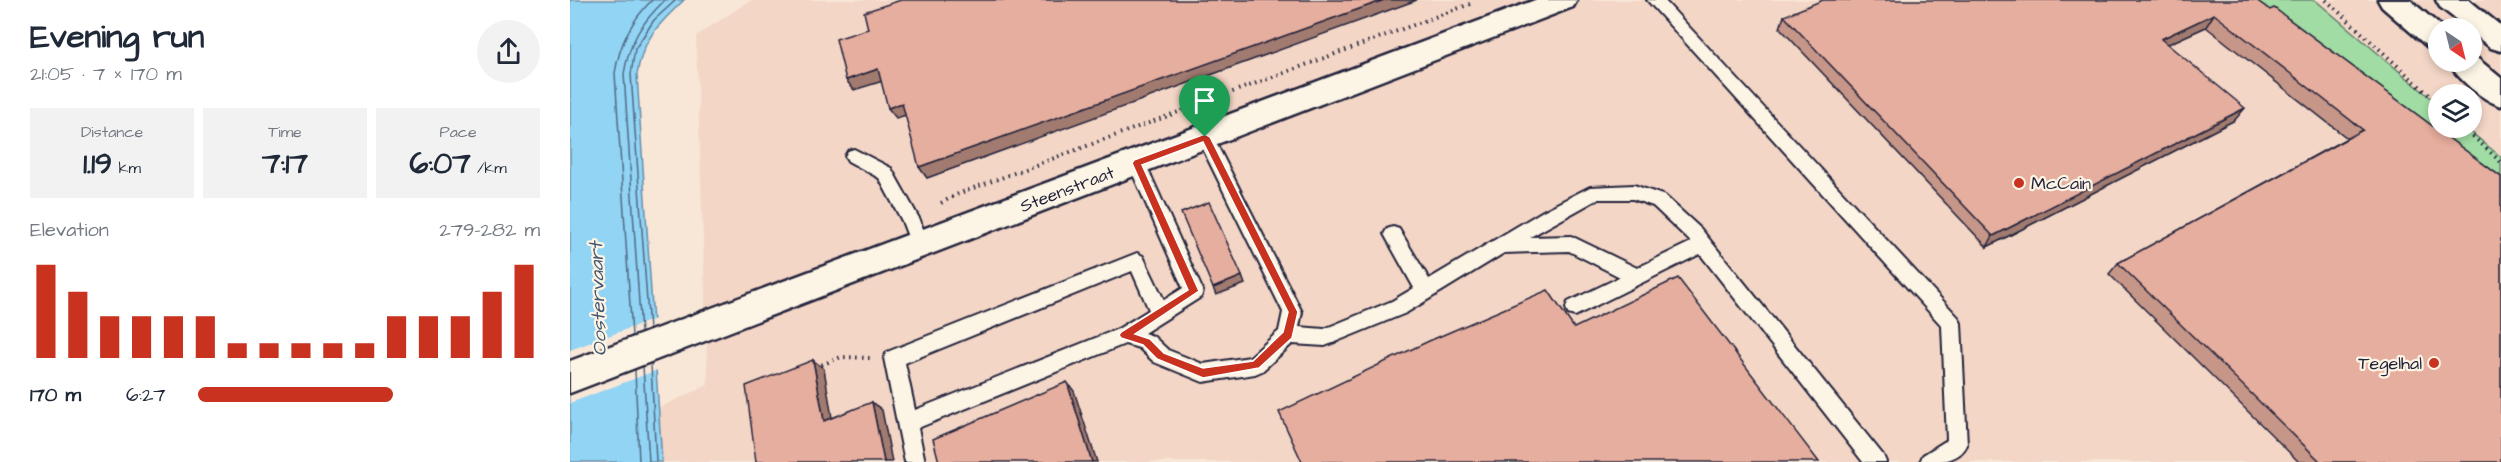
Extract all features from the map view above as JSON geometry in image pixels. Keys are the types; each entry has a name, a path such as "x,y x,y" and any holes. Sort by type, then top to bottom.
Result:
{"street":[{"name":"Steenstraat","path":"570,377 1563,0"},
{"path":"2392,0 2428,31"},
{"path":"2450,0 2501,41"},
{"path":"2475,72 2501,95"}],"lane":[{"path":"1655,0 1951,323 1957,445 1930,462"},
{"path":"1125,335 1146,342 1161,356 1203,373 1255,365 1288,335 1293,312 1205,137"},
{"path":"854,156 885,173 911,220 920,245"},
{"path":"907,423 1125,335 1194,291 1137,163"},
{"path":"1288,335 1324,338 1399,307 1596,192 1634,192 1659,201 1703,244 1876,462"},
{"path":"1393,234 1426,291"},
{"path":"1502,245 1571,243 1637,277"},
{"path":"1575,308 1703,244"},
{"path":"915,462 894,358 1137,261 1160,313"}],"path":[{"path":"2326,0 2428,94"},
{"path":"2475,138 2501,162"},
{"path":"811,369 841,357 894,358"}],"shaded area":[{"path":"751,0 2501,0 2501,462 570,462 570,449 708,385 696,36"}],"green space":[{"path":"2240,0 2315,0 2428,96 2428,138 2478,138 2501,157 2501,197"}],"water":[{"name":"Oostervaart","path":"570,0 684,0 659,25 647,42 639,62 637,75 662,462 570,462"}],"pier":[{"path":"657,318 660,369 570,403 570,350"}],"building":[{"path":"901,0 1384,0 919,167 902,103 888,108 878,69 846,80 836,39 868,29 864,12"},
{"path":"1823,0 2256,0 2270,10 2274,8 2428,123 2428,138 2449,138 2501,177 2501,462 2321,462 2118,263 2363,130 2214,14 2161,39 2245,108 1993,236 1784,16"},
{"path":"1209,202 1242,276 1213,288 1181,213"},
{"path":"1678,278 1819,462 1302,462 1279,412 1429,341 1548,290 1574,328"},
{"path":"813,360 824,421 872,402 884,462 756,462 746,386"},
{"path":"1067,382 1092,462 939,462 933,439"}],"place":[{"name":"McCain","path":"2019,183"},
{"name":"Tegelhal","path":"2434,363"}],"route":[{"path":"1205,137 1293,312 1288,335 1255,365 1203,373 1161,356 1146,342 1125,335 1194,291 1137,163 1205,137"}]}
